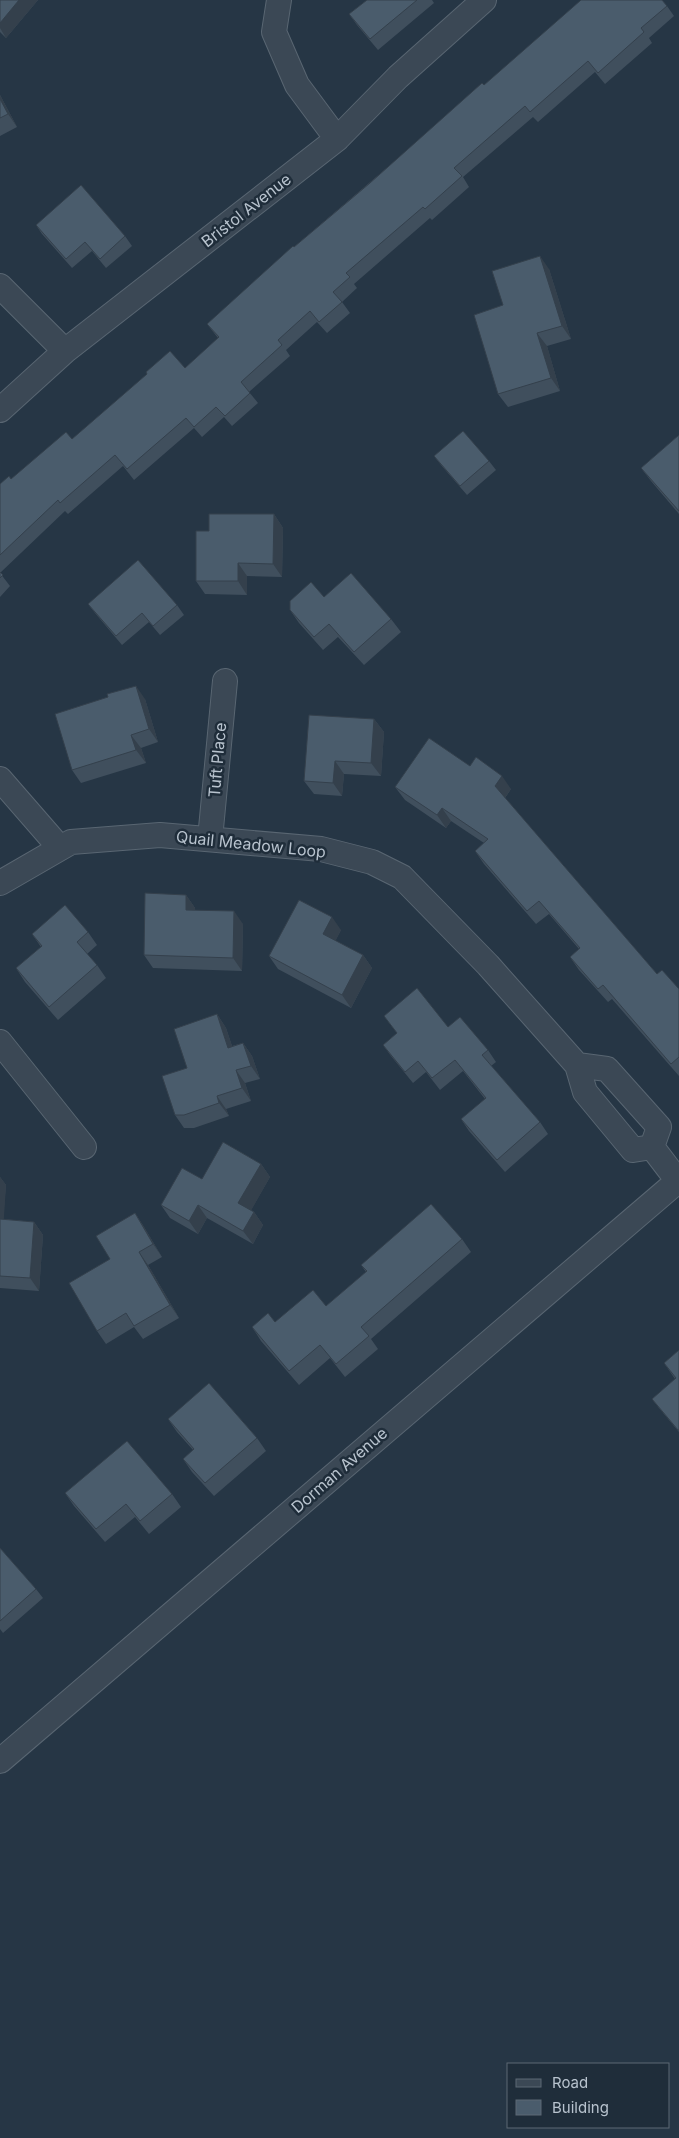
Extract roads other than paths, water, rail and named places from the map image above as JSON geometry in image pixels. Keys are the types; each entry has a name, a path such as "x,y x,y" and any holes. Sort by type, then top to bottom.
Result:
{"street":[{"path":"278,0 274,32 297,85 337,139"},
{"name":"Bristol Avenue","path":"0,410 65,351 337,139 398,77 484,0"},
{"path":"0,286 65,351"},
{"name":"Tuft Place","path":"210,840 225,681"},
{"path":"0,779 60,848"},
{"name":"Quail Meadow Loop","path":"0,883 71,842 160,835 321,849 372,862 402,877 488,965 577,1065 585,1092 633,1150 652,1147"},
{"path":"0,1042 84,1147"},
{"path":"577,1065 607,1069 659,1127 652,1147 679,1180"},
{"name":"Dorman Avenue","path":"3,1753 679,1180"}]}
